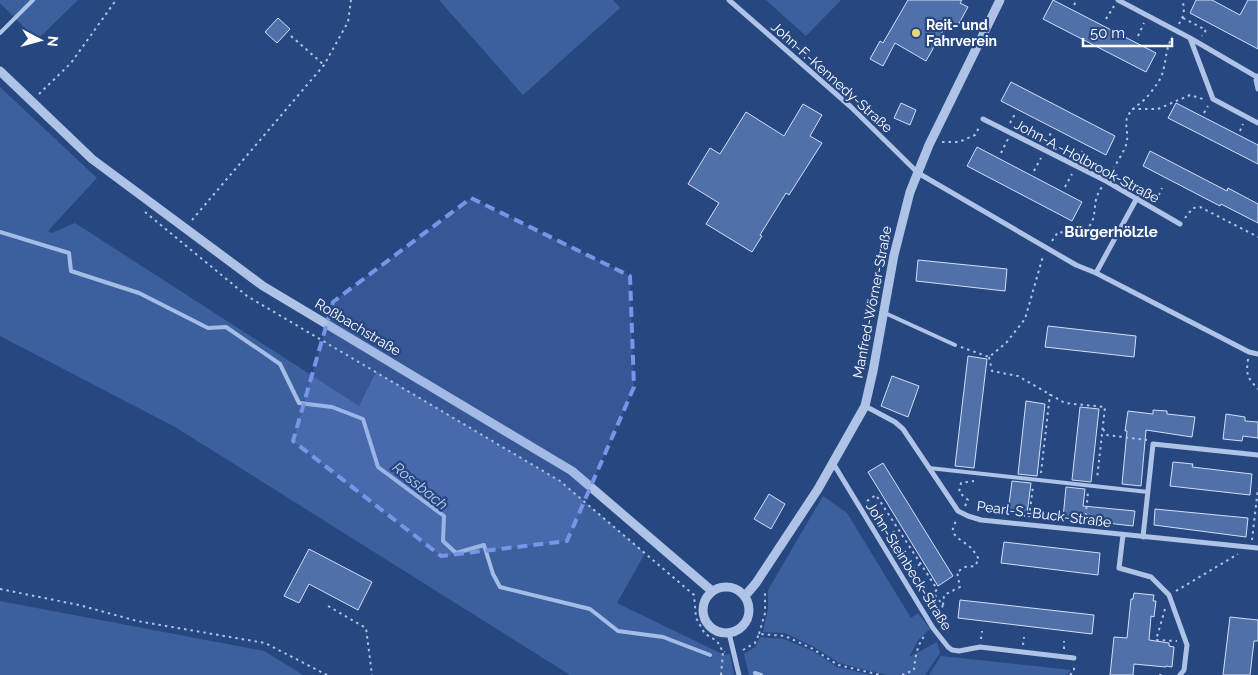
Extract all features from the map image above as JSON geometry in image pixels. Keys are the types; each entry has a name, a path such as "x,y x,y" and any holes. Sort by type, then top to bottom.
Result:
{"street":[{"name":"John-F.-Kennedy-Straße","path":"729,0 851,107 918,174 1076,265 1096,272 1250,352 1258,354"},
{"name":"Manfred-Wörner-Straße","path":"745,596 756,583 818,489 865,406 903,216 933,138 1000,0"},
{"path":"1118,0 1176,30 1257,76 1256,85 1258,89"},
{"path":"1190,38 1212,99 1258,123"},
{"name":"Roßbachstraße","path":"0,71 92,159 263,286 572,471 712,591"},
{"name":"John-A.-Holbrook-Straße","path":"983,119 1106,181 1180,224"},
{"path":"1096,272 1137,198"},
{"name":"Pearl-S.-Buck-Straße","path":"865,406 904,429 958,511 981,520 1258,548"},
{"path":"1143,537 1153,444 1258,455"},
{"name":"John-Steinbeck-Straße","path":"832,462 933,628 948,647 959,651 980,647 1074,658"},
{"name":"Pearl-S.-Buck-Straße","path":"1123,535 1119,568 1151,577 1169,596 1186,642 1184,670 1180,675"},
{"path":"719,588 733,588 745,596 749,611 743,626 729,633 714,630 705,618 703,611 707,597 712,591 719,588"},
{"path":"729,633 739,675"}],"lane":[{"path":"0,33 33,0"},
{"path":"883,312 955,345"},
{"path":"929,468 1148,492"}],"path":[{"path":"32,101 71,63 116,0"},
{"path":"185,228 324,65 348,22 351,0"},
{"path":"1074,5 1077,0"},
{"path":"1106,19 1118,0"},
{"path":"989,357 1006,343 1025,319 1041,262 1058,232 1082,234 1092,222 1097,193 1127,144 1126,120 1132,109 1145,100 1164,71 1167,46 1184,14 1183,0"},
{"path":"1138,36 1148,16"},
{"path":"1182,18 1206,30"},
{"path":"291,36 324,65"},
{"path":"1132,109 1158,109 1190,95 1202,99 1212,99"},
{"path":"933,138 945,142 959,142 975,135 983,119"},
{"path":"1002,153 1011,133"},
{"path":"1034,171 1045,150"},
{"path":"1065,187 1076,166"},
{"path":"1152,209 1162,188"},
{"path":"140,208 247,296 560,481 694,595 696,618 704,634 718,641 723,652 721,675"},
{"path":"1180,224 1193,208 1200,208 1258,237"},
{"path":"955,345 989,357"},
{"path":"1250,352 1246,372 1249,380 1258,388"},
{"path":"989,357 992,371 1018,376 1065,403 1105,407 1096,486"},
{"path":"1040,480 1050,394"},
{"path":"1102,429 1108,435 1149,440 1153,444"},
{"path":"917,675 914,670 915,657 922,639 933,628 943,605 944,595 960,587 957,572 965,567 975,566 978,559 971,548 956,538 953,530 954,523 962,513 968,500 959,492 961,484 978,481 980,474"},
{"path":"1028,524 1035,480"},
{"path":"1084,530 1089,485"},
{"path":"859,507 876,495 937,590 934,594 943,605"},
{"path":"880,540 897,530"},
{"path":"903,578 920,564"},
{"path":"723,652 745,650 755,643 764,613 765,600 764,592 756,583"},
{"path":"0,589 79,605 137,621 265,643 327,675"},
{"path":"1169,596 1156,640 1186,642"},
{"path":"328,606 366,628 372,675"},
{"path":"759,634 784,636 813,649 838,666 881,675"},
{"path":"902,675 914,670"}],"highlighted area":[{"path":"471,198 630,276 634,387 567,541 441,556 293,441 333,302"}],"shaded area":[{"path":"0,0 78,0 37,40 0,3"},
{"path":"439,0 613,0 620,8 523,95"},
{"path":"766,0 841,0 806,36"},
{"path":"0,87 97,178 48,231 52,233 75,223 359,406 376,372 560,481 645,553 617,603 724,655 730,654 734,675 570,675 175,427 0,336"},
{"path":"823,496 847,513 911,618 918,613 930,629 919,639 909,657 937,642 940,653 925,675 887,675 839,663 814,647 785,633 763,632 768,609 768,590"},
{"path":"0,601 264,651 303,675 0,675"},
{"path":"760,637 784,639 813,651 837,667 872,675 749,675 744,654 755,647"},
{"path":"941,656 1071,670 1067,675 929,675"}],"building":[{"name":"Reit- und Fahrverein","path":"908,0 962,0 960,3 968,7 957,27 948,22 926,61 895,43 883,66 870,59 880,41 883,43"},
{"path":"1053,0 1156,53 1146,72 1043,19"},
{"path":"1196,0 1212,0 1240,15 1248,0 1258,0 1258,49 1190,13"},
{"path":"278,18 290,29 277,43 265,32"},
{"path":"1011,82 1115,136 1106,155 1001,101"},
{"path":"901,103 916,110 910,125 894,118"},
{"path":"1176,103 1258,145 1258,164 1168,118"},
{"path":"803,104 822,115 810,136 822,143 789,195 786,193 760,235 762,236 752,252 706,224 719,203 688,184 710,148 720,154 746,112 784,136"},
{"path":"977,147 1082,202 1072,221 967,166"},
{"path":"1150,151 1227,191 1228,188 1258,204 1258,223 1221,204 1220,206 1143,166"},
{"path":"918,260 1007,269 1005,291 916,281"},
{"path":"1048,326 1136,336 1134,357 1045,347"},
{"path":"968,356 987,359 974,468 955,466"},
{"path":"892,376 919,386 908,417 881,406"},
{"path":"1026,401 1045,404 1037,476 1018,474"},
{"path":"1080,407 1099,409 1091,482 1072,480"},
{"path":"1153,410 1167,411 1167,414 1195,417 1192,437 1146,430 1141,486 1122,484 1128,411 1153,414"},
{"path":"1226,414 1245,417 1245,421 1258,422 1258,438 1243,436 1242,441 1223,439"},
{"path":"1173,462 1193,464 1192,467 1252,474 1250,495 1170,486"},
{"path":"883,463 953,576 938,586 868,472"},
{"path":"1012,481 1031,483 1027,514 1008,512"},
{"path":"1066,487 1085,489 1083,506 1135,511 1133,526 1063,518"},
{"path":"769,494 785,504 771,529 754,519"},
{"path":"1155,509 1248,518 1246,537 1154,525"},
{"path":"1004,542 1100,553 1098,575 1001,563"},
{"path":"309,549 372,582 358,610 309,584 299,603 284,596"},
{"path":"1134,593 1154,595 1153,601 1156,601 1154,617 1151,616 1149,640 1169,643 1169,646 1174,647 1172,667 1134,664 1133,675 1110,675 1114,637 1127,638 1131,599 1133,599"},
{"path":"960,600 1094,615 1092,634 958,618"},
{"path":"1230,617 1258,620 1258,641 1254,641 1250,675 1223,675"}],"waterway":[{"name":"Rossbach","path":"0,232 69,253 71,271 139,293 208,328 226,327 280,364 299,403 332,407 363,419 378,467 444,516 443,541 456,553 484,545 493,574 500,587 590,609 618,631 663,637 710,655"},
{"name":"Rossbach","path":"755,673 761,675"}],"place":[{"name":"Reit- und Fahrverein","path":"916,33"}],"district":[{"name":"Bürgerhölzle","path":"1111,232"}]}
